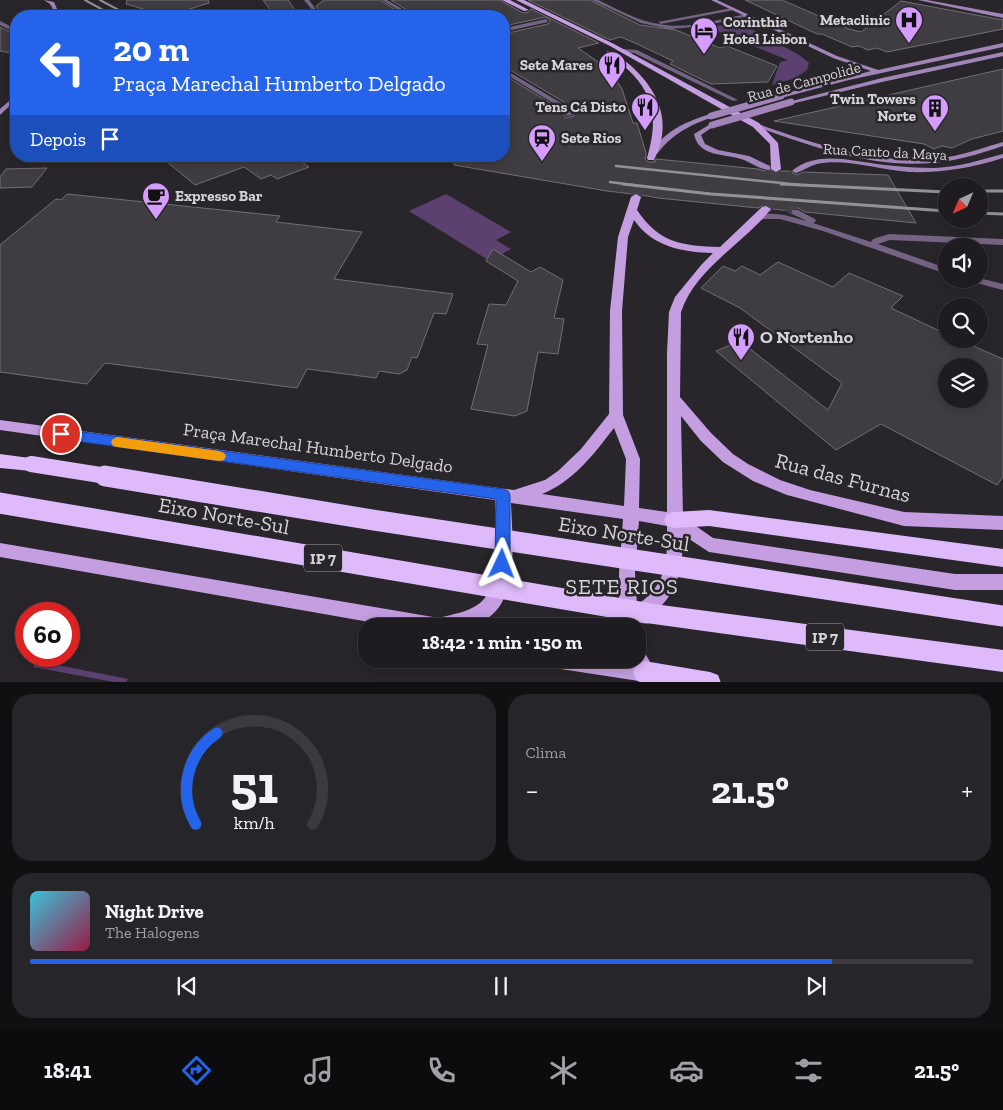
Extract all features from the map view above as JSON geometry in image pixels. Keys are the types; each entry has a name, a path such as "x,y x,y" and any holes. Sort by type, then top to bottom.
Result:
{"highway":[{"name":"Eixo Norte-Sul","path":"0,461 636,561 1003,616"},
{"name":"Eixo Norte-Sul","path":"0,503 646,613 1003,661"},
{"path":"674,520 708,518 1003,558"},
{"path":"644,670 710,682"}],"main road":[{"path":"46,0 52,3 56,10"},
{"path":"505,0 608,51 641,76 652,95 658,112 659,123 652,155"},
{"path":"519,0 623,51 756,125 774,143 772,168"},
{"path":"714,0 835,56 878,72 882,80"},
{"path":"920,0 1003,16"},
{"path":"938,0 1003,11"},
{"name":"Rua de Campolide","path":"652,155 664,138 677,128 710,116 848,78 1003,45"},
{"name":"Rua de Campolide","path":"772,168 704,147 698,141 697,134 712,126 791,102 1003,54"},
{"path":"835,56 848,69 848,78"},
{"path":"0,113 10,103"},
{"name":"Rua Canto da Maya","path":"756,125 827,150 864,157 903,161 938,161 1003,144"},
{"name":"Rua Canto da Maya","path":"796,171 813,162 829,160 905,170 953,169 1003,156"},
{"path":"628,618 626,574 633,459 616,415 616,311 623,237 636,196"},
{"path":"634,618 656,601 669,582 675,559 673,353 675,312 679,300 721,250 766,209"},
{"path":"632,210 645,228 656,238 690,249 721,250"},
{"name":"Rua das Furnas","path":"674,399 710,442 729,459 749,472 778,485 847,506 904,519 985,520 1003,523"},
{"path":"462,618 488,607 498,594 502,578 503,495 530,493 558,481 572,470 616,415"},
{"name":"Praça Marechal Humberto Delgado","path":"0,425 163,449 323,468 674,520"},
{"path":"674,520 709,546 955,582 1003,582"},
{"path":"0,550 393,618"},
{"path":"628,668 644,670"}],"street":[{"path":"306,0 314,10"},
{"path":"384,0 401,10"},
{"path":"594,0 650,24 671,27 747,16"},
{"path":"650,24 732,9"},
{"path":"700,16 711,18 713,22"},
{"path":"510,29 546,21"},
{"path":"623,51 635,51 735,100"},
{"path":"510,75 566,108 569,115"},
{"path":"796,212 826,229"},
{"path":"756,220 763,216 780,217 826,229 938,268"},
{"path":"872,246 876,241 889,237 1003,242"},
{"path":"988,283 1003,287"}],"shaded area":[{"path":"737,23 760,33 737,39 708,27"},
{"path":"766,37 799,55 809,63 807,70 795,78 772,85 780,62 788,60 746,43"},
{"path":"446,194 511,232 496,240 511,249 490,261 409,211"},
{"path":"33,667 67,667 128,679 126,682 114,682"}],"building":[{"path":"127,0 208,0 209,3 186,10 146,10 126,4"},
{"path":"263,0 288,0 295,10 270,10"},
{"path":"324,0 380,0 396,10 319,10 316,6"},
{"path":"391,0 500,0 523,13 529,12 531,9 599,43 578,48 610,70 622,89 633,123 637,123 646,153 645,159 648,162 655,162 656,159 758,169 775,174 782,171 790,171 797,175 803,172 888,175 916,223 805,212 798,208 792,208 790,211 773,209 766,204 758,208 658,198 642,195 637,192 632,194 607,191 454,165 454,162 510,162 510,79 562,110 566,118 574,116 569,105 510,70 510,33 548,24 550,21 546,17 510,25 510,10 407,10"},
{"path":"528,0 590,0 640,25 676,30 720,48 727,46 777,66 768,82 711,84 670,64 673,61 637,44 621,37 610,40"},
{"path":"745,0 782,0 849,29 861,32 901,1 1003,20 1003,29 887,52 877,48 868,50 859,46 852,47 822,34 817,34"},
{"path":"0,27 10,32 10,53 0,51"},
{"path":"1003,69 1003,131 972,139 952,148 942,146 934,149 924,144 774,121"},
{"path":"167,162 302,162 309,167 277,179 271,175 261,179 244,167 195,185"},
{"path":"47,168 32,187 0,188 0,177 6,169"},
{"path":"67,194 280,216 276,222 362,232 334,279 453,294 446,314 434,313 417,358 412,357 407,370 399,374 379,371 376,378 307,369 297,388 105,363 87,384 0,372 0,245 56,199 61,200"},
{"path":"493,249 531,272 540,267 563,280 554,318 564,319 558,354 538,352 527,411 515,416 471,409 488,345 477,344 489,304 506,305 518,281 486,261"},
{"path":"778,262 833,287 849,273 903,296 891,308 938,330 938,348 978,348 1003,359 1003,477 997,485 881,424 836,450 716,351 740,341 828,410 842,383 740,308 701,288 723,266 735,271 742,266 760,275"}],"tunnel":[{"path":"641,185 651,158"},
{"path":"767,168 780,184 796,171"},
{"path":"776,169 779,185"},
{"path":"636,197 641,184"},
{"path":"766,209 777,195 779,185"},
{"path":"776,198 795,212"}],"railway":[{"path":"85,0 103,10"},
{"path":"100,0 119,10"},
{"path":"616,166 800,185"},
{"path":"610,182 633,185"},
{"path":"623,184 711,194 938,210"},
{"path":"781,184 800,185"},
{"path":"800,185 938,192"},
{"path":"988,191 1003,191"},
{"path":"988,213 1003,214"}],"slow traffic":[{"path":"117,442 219,456"}],"place":[{"name":"Metaclinic","path":"909,44"},
{"name":"Corinthia Hotel Lisbon","path":"704,55"},
{"name":"Sete Mares","path":"612,89"},
{"name":"Tens Cá Disto","path":"645,131"},
{"name":"Twin Towers Norte","path":"935,132"},
{"name":"Sete Rios","path":"542,162"},
{"name":"Expresso Bar","path":"156,220"},
{"name":"O Nortenho","path":"741,361"}],"district":[{"name":"SETE RIOS","path":"622,586"}],"route":[{"path":"61,434 163,449 323,468 503,495 502,564"}]}
